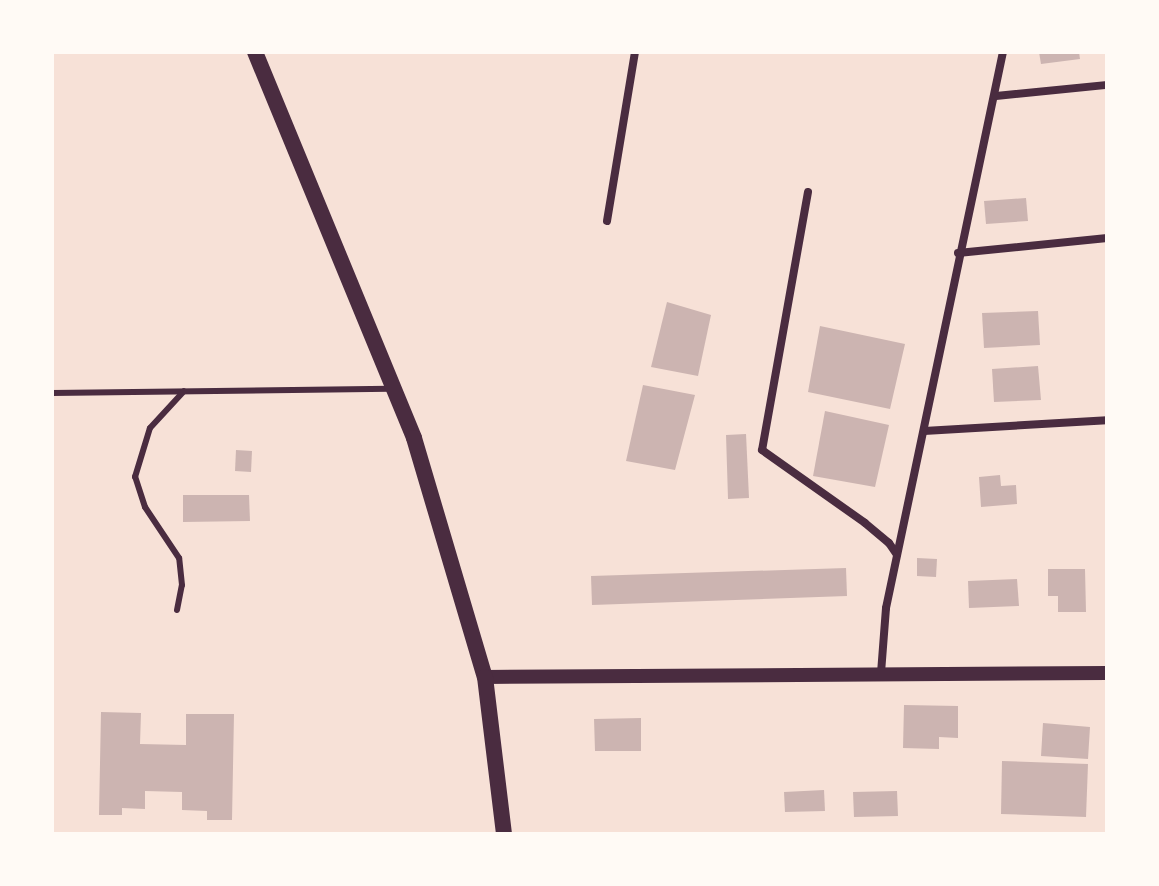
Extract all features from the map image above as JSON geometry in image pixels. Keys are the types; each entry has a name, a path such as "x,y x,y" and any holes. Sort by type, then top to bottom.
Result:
{"main road":[{"path":"255,52 414,438 485,677 504,834"}],"street":[{"path":"607,221 635,52"},
{"path":"881,673 886,608 958,253 996,96 1003,52"},
{"path":"996,96 1107,85"},
{"path":"808,192 762,450 865,523 889,543 897,556"},
{"path":"958,253 1107,238"},
{"path":"924,431 1107,420"},
{"path":"485,677 1107,673"}],"lane":[{"path":"52,393 393,389"},
{"path":"177,610 182,585 179,558 145,507 135,477 150,428 184,391"}],"building":[{"path":"1039,52 1079,52 1080,59 1041,64"},
{"path":"1026,198 1028,221 986,224 984,201"},
{"path":"667,302 711,315 698,376 651,367"},
{"path":"1038,311 1040,345 984,348 982,313"},
{"path":"820,326 905,344 890,409 808,392"},
{"path":"1038,366 1041,400 994,402 992,369"},
{"path":"643,385 695,395 675,470 626,461"},
{"path":"825,411 889,425 875,487 813,476"},
{"path":"746,434 749,498 728,499 726,435"},
{"path":"236,450 252,451 251,472 235,471"},
{"path":"1000,475 1001,486 1016,485 1017,504 981,507 979,477"},
{"path":"183,495 249,495 250,521 183,522"},
{"path":"917,558 937,559 936,577 917,576"},
{"path":"846,568 847,596 592,605 591,576"},
{"path":"1048,569 1085,569 1086,612 1058,612 1058,596 1048,596"},
{"path":"1017,579 1019,606 969,608 968,581"},
{"path":"904,705 958,706 958,738 939,737 939,749 903,748"},
{"path":"101,712 141,713 140,744 186,745 186,714 234,714 232,820 207,820 207,811 182,810 182,792 145,791 145,809 122,808 122,815 99,815"},
{"path":"641,718 641,751 595,751 594,719"},
{"path":"1043,723 1090,727 1088,759 1041,756"},
{"path":"1002,761 1088,764 1086,817 1001,814"},
{"path":"824,790 825,811 785,812 784,792"},
{"path":"897,791 898,816 854,817 853,792"}]}
